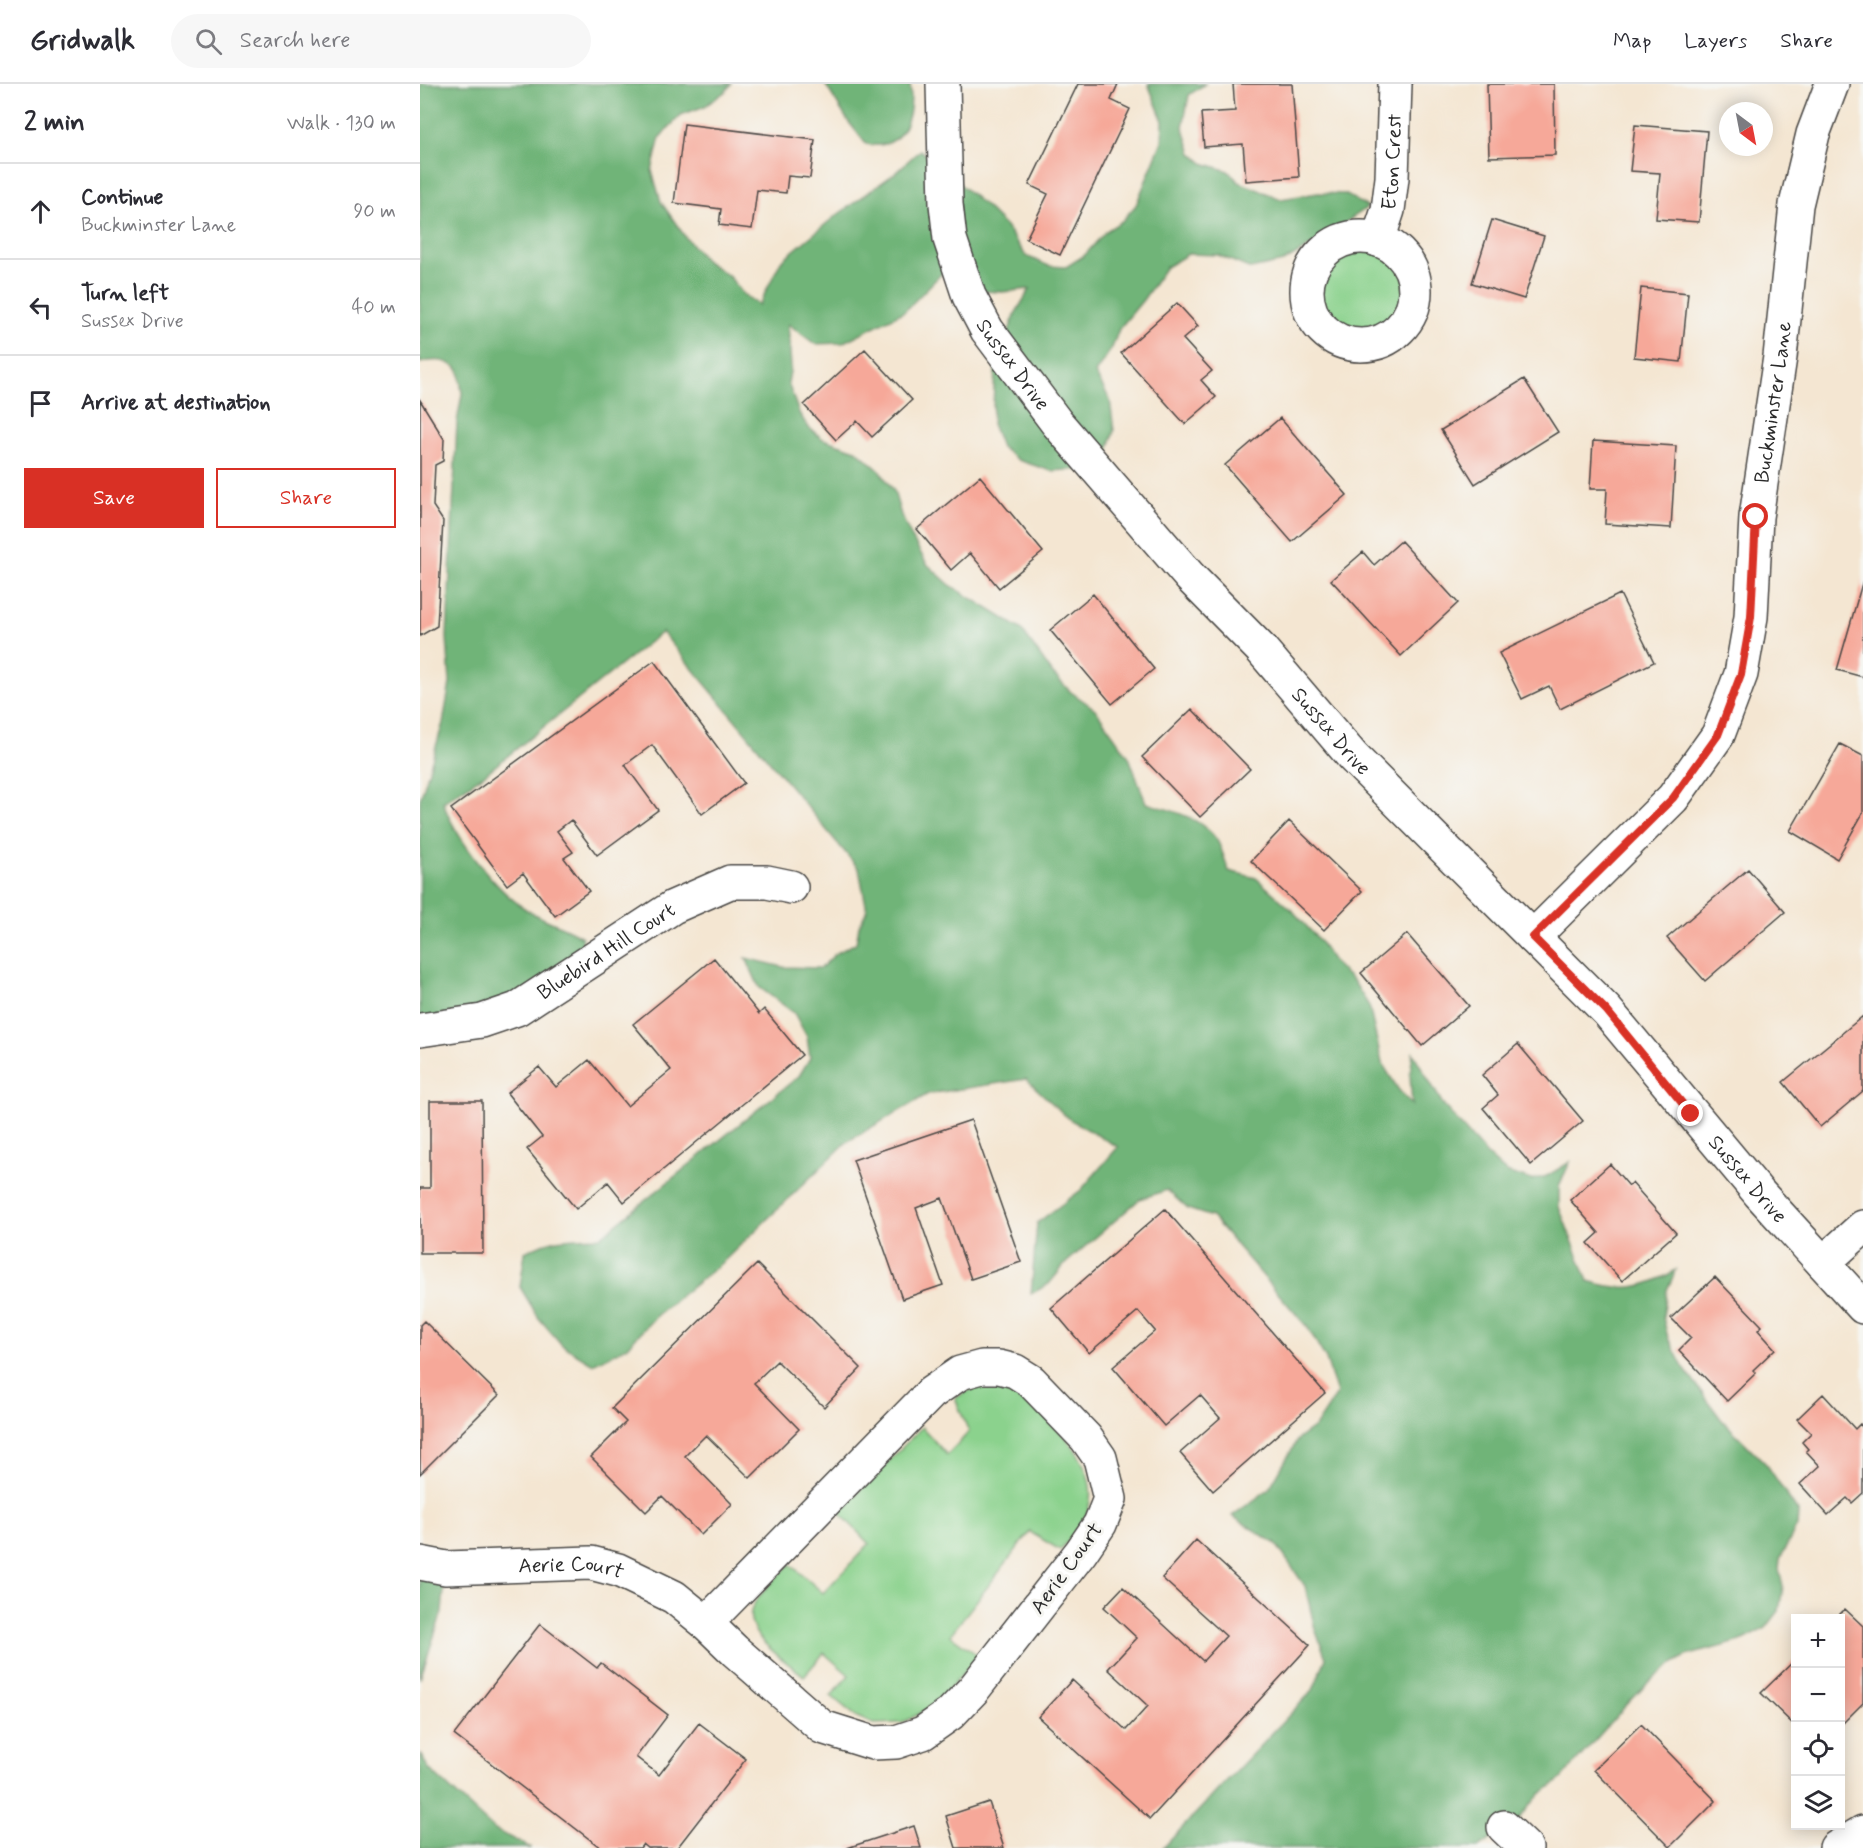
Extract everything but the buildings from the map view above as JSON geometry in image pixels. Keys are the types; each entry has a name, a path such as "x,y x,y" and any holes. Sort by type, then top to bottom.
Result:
{"street":[{"name":"Sussex Drive","path":"943,84 946,204 950,239 969,296 987,330 1057,423 1190,577 1261,649 1353,757 1607,1011 1759,1193 1863,1307"},
{"name":"Eton Crest","path":"1378,240 1388,210 1392,178 1395,84"},
{"name":"Buckminster Lane","path":"1533,937 1673,798 1718,735 1741,674 1751,617 1756,517 1780,357 1796,205 1813,134 1832,84"},
{"name":"Bluebird Hill Court","path":"420,1030 482,1021 517,1009 673,908 730,882 767,882 791,887"},
{"path":"1823,1263 1863,1227"},
{"name":"Aerie Court","path":"420,1563 446,1568 591,1563 618,1570 674,1598 706,1623 822,1727 873,1743 896,1742 923,1733 950,1714 973,1690 1081,1552 1100,1524 1110,1499 1100,1458 1086,1438 1031,1381 1015,1371 999,1367 982,1367 960,1373 932,1393 706,1623"},
{"path":"1836,1848 1863,1832"}],"green space":[{"path":"420,84 731,84 726,91 705,106 681,115 660,137 652,171 661,202 686,238 706,261 729,276 743,294 759,305 781,261 833,218 895,173 920,150 1006,227 1026,256 1049,266 1066,267 1085,255 1106,231 1122,221 1136,205 1162,141 1163,121 1148,84 1205,84 1189,95 1183,127 1192,153 1203,163 1228,171 1239,182 1281,199 1318,193 1345,194 1368,207 1283,262 1251,269 1218,255 1188,254 1166,267 1119,329 1112,348 1095,373 1110,400 1114,431 1107,454 1083,469 1051,471 1018,460 1001,447 992,424 995,370 1015,314 1030,289 1002,292 980,291 949,266 905,311 842,343 815,344 788,324 791,366 788,383 799,413 808,427 823,439 856,450 880,471 894,491 901,515 927,564 950,585 1021,629 1053,674 1071,692 1095,709 1129,757 1146,803 1185,816 1203,826 1217,840 1229,871 1256,878 1292,910 1318,939 1334,963 1354,982 1369,1006 1382,1063 1398,1089 1412,1105 1410,1074 1413,1053 1444,1106 1487,1155 1506,1172 1532,1180 1547,1176 1570,1162 1559,1186 1559,1207 1588,1281 1612,1287 1633,1287 1644,1285 1676,1270 1667,1290 1663,1317 1668,1338 1683,1367 1721,1419 1767,1465 1798,1512 1797,1526 1780,1559 1779,1569 1783,1586 1779,1611 1766,1628 1741,1641 1686,1656 1674,1663 1647,1684 1560,1780 1539,1795 1518,1820 1478,1848 1163,1848 1313,1690 1326,1658 1315,1629 1305,1586 1276,1544 1232,1516 1269,1489 1298,1439 1316,1426 1337,1394 1326,1359 1308,1328 1212,1217 1188,1209 1167,1190 1140,1199 1066,1263 1049,1284 1031,1294 1037,1223 1081,1190 1118,1147 1069,1119 1026,1079 928,1094 848,1141 725,1260 657,1315 627,1347 593,1364 562,1345 538,1317 520,1287 525,1252 553,1241 600,1237 799,1076 810,1058 807,1037 794,1013 759,987 746,958 783,967 821,968 836,953 856,943 859,926 867,910 859,869 662,632 484,775 443,802 457,831 490,877 515,902 527,910 582,937 583,949 545,991 420,1029 420,800 443,723 450,683 447,637 457,422 462,394 459,370 454,366 441,361 420,363"},
{"path":"825,84 910,84 910,108 904,129 898,137 889,142 879,145 866,144 848,121"},
{"path":"1361,237 1382,241 1399,253 1411,270 1415,291 1411,312 1399,329 1382,341 1361,345 1340,341 1323,329 1311,312 1307,291 1311,270 1323,253 1340,241"},
{"path":"996,1384 1012,1389 1025,1397 1049,1419 1078,1454 1089,1481 1088,1510 1079,1528 1060,1550 1030,1532 950,1635 979,1656 932,1707 902,1723 874,1724 857,1717 831,1696 849,1675 824,1653 804,1676 766,1646 753,1626 750,1616 753,1606 765,1589 790,1564 823,1593 869,1544 839,1512 922,1427 947,1455 969,1432 955,1398 976,1387"},
{"path":"420,1563 446,1568 442,1612 420,1679"},
{"path":"420,1754 429,1769 495,1830 531,1848 420,1848"}],"route":[{"path":"1691,1114 1647,1057 1607,1011 1533,937 1673,798 1718,735 1741,674 1751,617 1756,517"}]}
